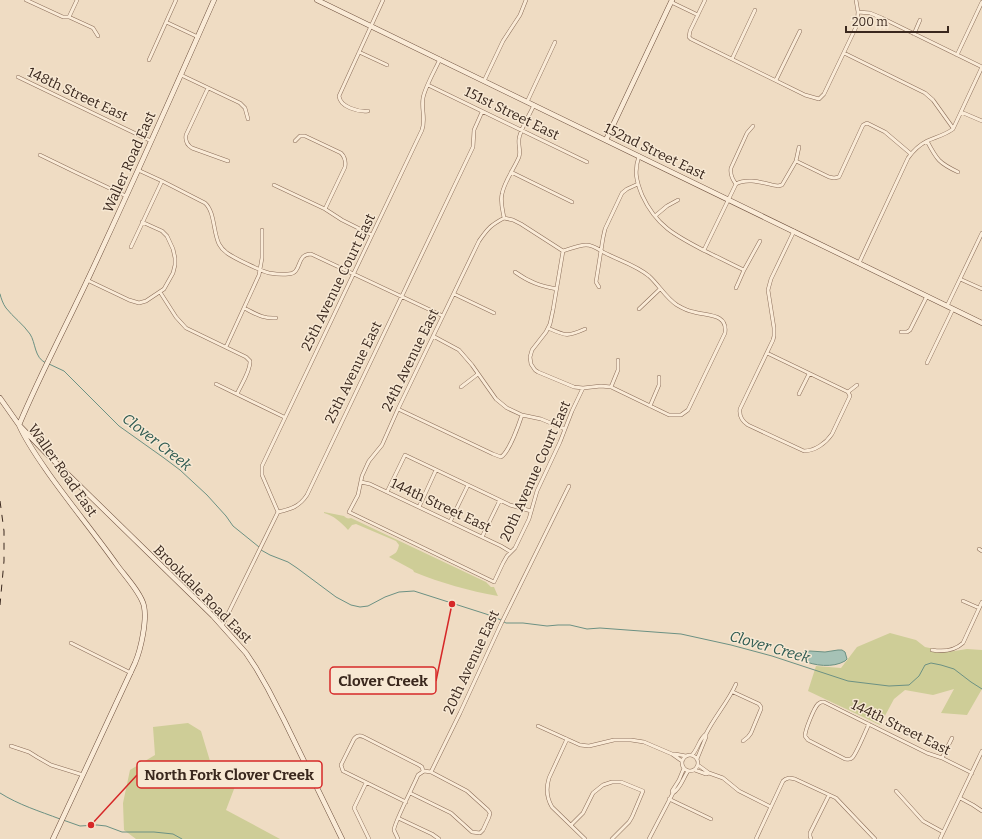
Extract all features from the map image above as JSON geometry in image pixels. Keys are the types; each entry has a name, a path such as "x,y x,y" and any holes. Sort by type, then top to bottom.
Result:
{"main road":[{"name":"Waller Road East","path":"53,839 131,673 142,640 145,618 142,602 135,590 47,471 26,440 19,425 138,170 214,0"},
{"name":"152nd Street East","path":"317,0 982,323"},
{"path":"606,140 671,1"},
{"name":"Brookdale Road East","path":"0,398 19,425 222,626 246,653 268,689 297,744 342,839"}],"street":[{"path":"26,0 92,28 98,36"},
{"path":"69,17 77,0"},
{"path":"149,60 176,0"},
{"path":"368,111 361,112 343,104 339,99 339,96 383,0"},
{"path":"484,81 503,42 520,15 526,0"},
{"path":"705,0 690,31 689,37 805,95 819,99 824,94 857,25 858,12 856,0"},
{"path":"671,1 698,14"},
{"path":"957,55 982,2"},
{"path":"732,59 755,10"},
{"path":"858,12 870,13 982,67 953,128 948,133 927,141 911,154 859,263"},
{"path":"914,34 920,20"},
{"path":"166,22 198,37"},
{"path":"776,80 800,31"},
{"path":"527,102 555,42"},
{"path":"359,52 387,65"},
{"path":"844,53 925,93 933,100 953,128"},
{"name":"25th Avenue Court East","path":"278,512 262,475 261,469 284,417 422,130 424,124 422,101 424,93 440,59"},
{"path":"181,74 240,103 247,111 248,119"},
{"name":"148th Street East","path":"18,77 151,141"},
{"name":"151st Street East","path":"428,85 587,162"},
{"path":"208,88 186,136 186,143 192,148 228,161"},
{"path":"534,105 522,130 519,141 519,157 503,188 504,218 521,224 563,251 587,245 594,246 644,272 668,298 679,306 694,312 713,315 723,321 726,331 724,336 693,401 686,412 680,415 669,415 612,387 574,387 535,370 530,361 530,354 548,328 554,310 563,251"},
{"name":"25th Avenue East","path":"278,512 297,506 304,500 473,147 474,130 482,112"},
{"path":"961,112 982,121"},
{"path":"796,161 828,176 834,178 839,177 863,125 865,124 869,124 885,132 911,154"},
{"path":"736,184 731,176 731,168 747,133 753,126"},
{"path":"295,141 300,136 305,136 341,153 345,157 345,167 325,209"},
{"path":"927,141 939,161 958,172"},
{"path":"704,250 736,184 747,181 781,186 796,161 799,147"},
{"path":"40,154 126,196"},
{"path":"639,156 636,168 638,184 647,204 655,216 674,234 684,241 744,270"},
{"path":"138,170 201,200 211,211 218,242 221,247 229,254 260,269 268,272 290,274 296,269 302,257 307,254 311,254 443,316"},
{"path":"511,172 572,202"},
{"path":"131,247 162,181"},
{"path":"600,287 596,282 602,238 605,229 622,193 638,184"},
{"path":"274,185 325,209 342,220 372,235"},
{"path":"655,216 667,206 678,200"},
{"name":"24th Avenue East","path":"494,582 349,512 358,495 364,471 369,460 382,445 479,241 492,225 504,218"},
{"path":"87,280 135,303 143,303 158,294 166,285 174,269 175,262 173,249 167,236 162,231 142,222"},
{"path":"226,347 256,283 262,258 262,230"},
{"path":"794,231 771,279 768,290 774,336 740,409 740,414 742,419 748,425 804,451 808,451 815,449 830,436 850,396 848,392"},
{"path":"947,306 982,233"},
{"path":"736,288 760,241"},
{"path":"515,272 536,285 557,289"},
{"path":"960,279 982,289"},
{"path":"639,309 660,289"},
{"path":"158,294 186,328 246,357 250,361 251,364 249,370 237,394"},
{"path":"454,294 494,313"},
{"path":"901,332 909,331 912,328 927,296"},
{"path":"244,308 263,317 276,318"},
{"path":"927,363 953,309"},
{"path":"548,328 566,335 585,329"},
{"path":"433,336 459,350 500,403 513,412 541,419 565,429"},
{"path":"767,353 848,392"},
{"path":"612,387 618,370 618,360"},
{"path":"461,387 478,374"},
{"path":"799,394 809,374"},
{"path":"650,406 659,385 659,377"},
{"path":"216,384 284,417"},
{"path":"848,392 857,385"},
{"name":"20th Avenue Court East","path":"494,582 502,563 515,548 529,519 537,491 583,388"},
{"path":"398,409 501,457 506,453 522,415"},
{"path":"388,492 405,455 500,500 516,507 531,511"},
{"path":"419,507 436,470"},
{"name":"144th Street East","path":"361,482 370,484 388,492 511,552"},
{"path":"450,522 468,485"},
{"name":"20th Avenue East","path":"431,772 501,624 569,486"},
{"path":"482,537 500,500"},
{"path":"222,626 278,512"},
{"path":"963,601 979,608"},
{"path":"932,650 944,651 959,647 963,643 982,602"},
{"path":"72,643 131,673"},
{"path":"672,754 686,756 692,755 697,750 704,736 733,692 736,684"},
{"path":"733,692 759,704 761,707 751,733 743,741"},
{"name":"144th Street East","path":"869,724 856,753 850,759 846,759 808,740 805,738 804,734 817,705 821,702 826,702 927,753 942,758 972,773"},
{"path":"538,726 585,746 620,739 638,741 672,754 682,761 684,768 688,771 696,770 706,774 709,773"},
{"path":"696,770 706,734"},
{"path":"406,802 345,773 341,765 354,738 359,736 364,737 419,765 422,767 423,771"},
{"path":"942,758 952,738"},
{"path":"567,739 546,788 552,807 585,839"},
{"path":"11,746 29,752 51,765 83,775"},
{"path":"940,839 982,751"},
{"path":"692,755 698,759"},
{"path":"682,761 686,756"},
{"path":"698,765 709,773 723,778 743,794 771,807"},
{"path":"673,793 672,791 684,768"},
{"path":"398,839 394,829 398,818 418,775 423,771 431,772 467,791 488,810 490,813 489,817 480,834 472,832 451,812 410,793"},
{"path":"649,839 669,799 680,786 688,771"},
{"path":"756,839 783,782 789,778 795,779 837,799 875,839"},
{"path":"571,825 583,813 593,793 603,785 612,782 621,782 643,791 629,822 612,839"},
{"path":"366,783 354,808 369,839"},
{"path":"896,791 923,821 944,832"},
{"path":"811,839 810,833 828,795"},
{"path":"960,798 982,811"},
{"path":"669,799 711,819"},
{"path":"398,818 432,834 439,839"}],"shaded area":[{"path":"324,512 351,518 486,582 491,587 494,587 498,596 476,592 434,580 414,572 413,570 389,557 396,553 399,545 396,541 356,524 352,525 348,530 343,524"},
{"path":"890,633 916,640 925,647 948,652 967,649 982,650 982,689 967,715 941,713 954,689 933,695 905,690 894,699 880,725 808,691 816,666 841,668 857,647"},
{"path":"838,650 845,652 847,659 835,665 812,664 802,660 800,656 805,652 810,651 825,652"},
{"path":"188,723 201,731 210,761 239,776 226,810 280,839 136,839 124,830 123,803 130,770 155,755 153,727"}],"waterway":[{"name":"Clover Creek","path":"0,294 5,306 30,334 39,358 46,363"},
{"name":"Clover Creek","path":"49,364 64,371 119,426 180,470 207,495 233,526 259,547"},
{"name":"Clover Creek","path":"261,550 288,562 336,597 351,605 360,607 368,606 385,597 399,592 414,591 501,620"},
{"name":"Clover Creek","path":"504,622 547,626 570,625 587,629 600,628 681,634 772,656 848,681 889,686 909,685 919,676 925,665 931,663 954,669 982,689"},
{"path":"0,793 22,804 60,819"},
{"path":"63,820 80,826 106,826 122,832 154,832 173,834 182,839"}],"railway":[{"path":"0,501 4,531 4,561 0,605"}],"place":[{"name":"Clover Creek","path":"452,604"},
{"name":"North Fork Clover Creek","path":"91,825"}]}
